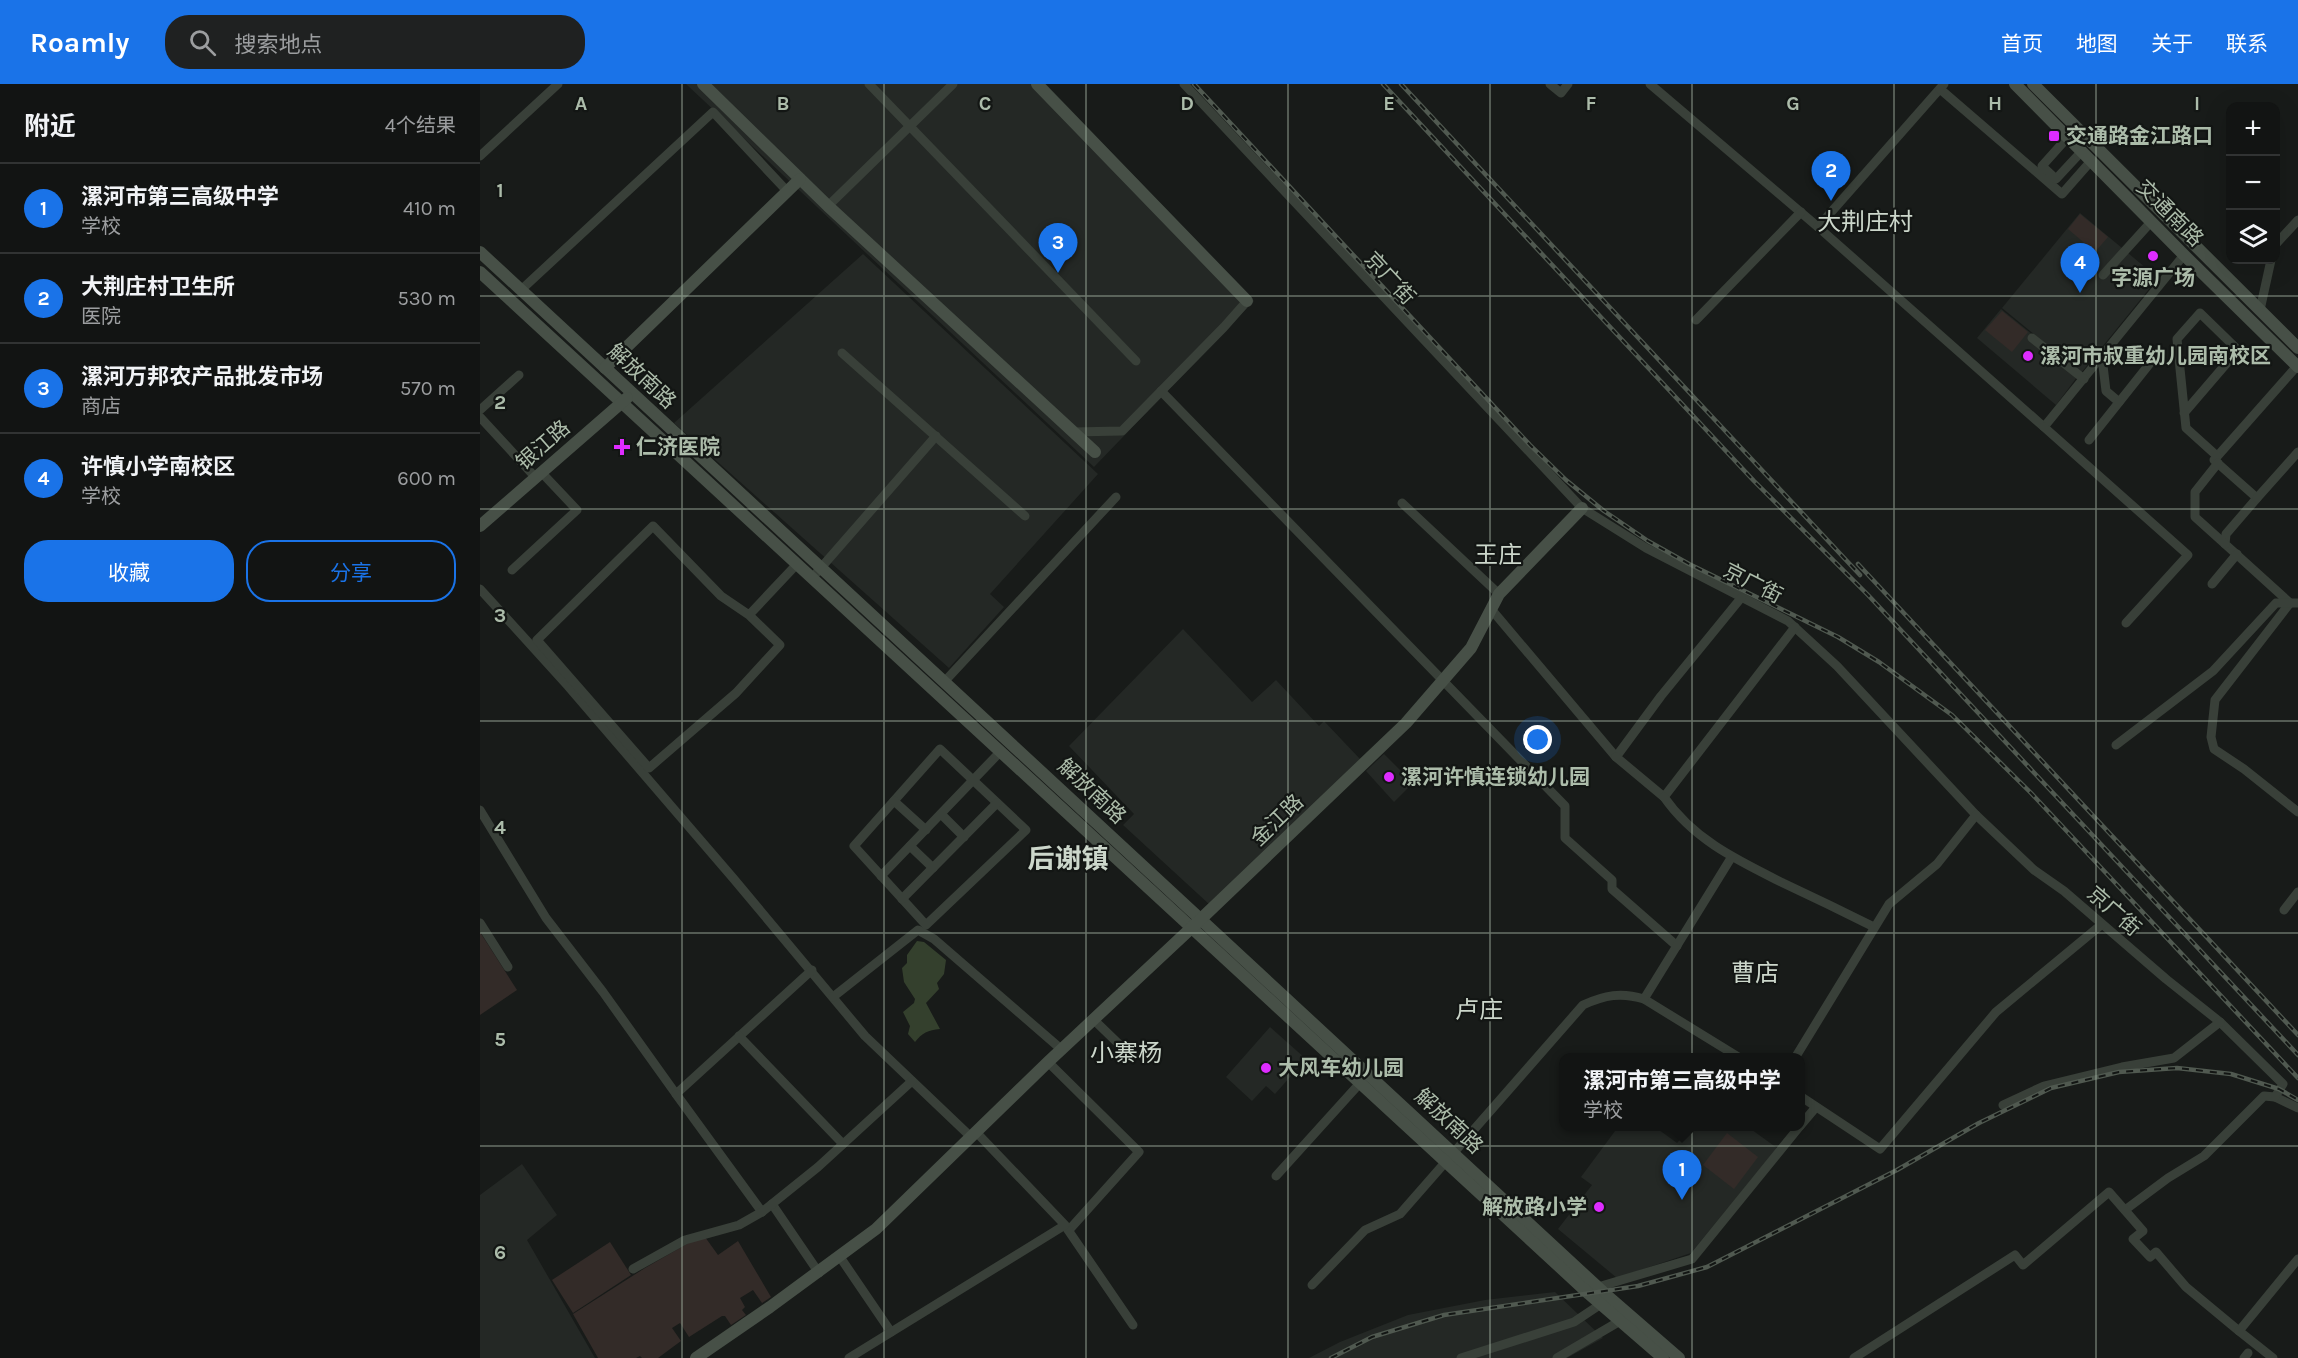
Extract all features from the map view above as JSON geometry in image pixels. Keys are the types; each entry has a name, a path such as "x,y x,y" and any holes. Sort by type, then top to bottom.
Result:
{"main road":[{"path":"703,84 828,206 1095,452"},
{"path":"1037,84 1247,301"},
{"name":"交通南路","path":"2016,84 2140,211 2298,367"},
{"name":"交通南路","path":"2033,84 2298,348"},
{"path":"605,368 800,179"},
{"path":"2140,211 2150,201"},
{"name":"解放南路","path":"480,252 605,368 1001,751 1197,922 1451,1157 1598,1287 1667,1356"},
{"name":"解放南路","path":"480,272 797,564 816,573 945,681 1361,1082 1451,1157 1601,1304 1667,1356"},
{"name":"银江路","path":"480,526 632,394"},
{"name":"金江路","path":"696,1358 819,1273 876,1229 1061,1049 1406,723 1471,648 1499,594 1582,508"}],"street":[{"path":"480,156 558,84"},
{"path":"869,84 1136,361"},
{"path":"828,206 953,84"},
{"name":"京广街","path":"1184,84 1582,508 1646,548 1788,621 1837,666 1976,815 2034,870 2064,891 2101,925 2220,1022 2283,1084 2275,1097"},
{"path":"1550,84 1561,93 1568,84"},
{"path":"1650,84 1818,227 2188,555 2126,623"},
{"path":"1818,227 1942,86 2062,194 2086,156"},
{"path":"521,290 713,112 787,191"},
{"path":"2068,137 2042,166 2056,179 2086,156"},
{"path":"1696,320 1801,213"},
{"path":"2280,240 2298,220"},
{"path":"2103,275 2151,222"},
{"path":"2044,427 2184,255"},
{"path":"2260,310 2270,264"},
{"path":"1073,432 1122,431 1247,301"},
{"path":"2184,412 2238,350 2200,312 2177,339 2184,412 2186,428 2257,498"},
{"path":"2032,338 2084,379"},
{"path":"843,353 1024,516"},
{"path":"2102,357 2106,391 2119,402"},
{"path":"2089,440 2151,362"},
{"path":"2294,603 2194,517 2195,492 2218,460 2298,367"},
{"path":"480,410 519,375"},
{"path":"1161,391 1565,806 1564,838 1612,880 1612,889 1677,946"},
{"path":"480,417 577,510 512,570"},
{"path":"816,573 936,436"},
{"path":"2225,544 2226,534 2298,452"},
{"path":"945,681 1116,498"},
{"path":"1402,503 1499,594"},
{"path":"653,526 721,596 749,615 780,645 736,693 648,768 537,640 653,526"},
{"path":"2212,584 2236,554"},
{"path":"749,615 797,564"},
{"path":"480,589 568,686 812,970 865,1036 973,1134 1067,1228 1133,1325"},
{"path":"1616,757 1661,696 1741,598"},
{"path":"2116,745 2213,671 2276,603 2294,603"},
{"path":"2294,603 2215,700 2211,737 2214,749 2244,769 2298,812"},
{"path":"1491,609 1616,757 1664,797 1686,825 1703,840 1731,858 1874,927"},
{"path":"1664,797 1795,627"},
{"path":"940,749 973,780 1026,830 926,925 854,846 940,749"},
{"path":"881,876 1001,751"},
{"path":"894,801 926,830"},
{"path":"902,899 997,803"},
{"path":"480,810 546,918 603,992 762,1212"},
{"path":"940,814 964,837"},
{"path":"1798,1053 1889,904 1937,864 1976,815"},
{"path":"910,846 933,868"},
{"path":"1644,999 1731,858"},
{"path":"2284,910 2298,892"},
{"path":"480,923 508,967"},
{"path":"1805,1099 1880,1149 1996,1012 2101,925"},
{"path":"833,997 918,930 934,939 1061,1049"},
{"path":"676,1094 812,970"},
{"path":"1312,1285 1365,1230 1400,1214 1583,1005 1612,994 1644,999 1732,1053"},
{"path":"1093,1019 1125,1050"},
{"path":"2003,1105 2044,1086 2122,1067 2174,1058 2220,1022"},
{"path":"739,1036 843,1144"},
{"path":"849,1358 1067,1228 1139,1152 1048,1062"},
{"path":"633,1269 685,1240 739,1225 762,1212 843,1144 912,1081"},
{"path":"1276,1176 1361,1082"},
{"path":"2125,1210 2168,1178 2204,1156 2264,1096 2275,1097 2298,1108"},
{"path":"1805,1120 1816,1107"},
{"path":"1598,1287 1692,1259 1796,1131"},
{"path":"1854,1358 2015,1255 2023,1264 2109,1192 2143,1231 2133,1239 2150,1257 2156,1252 2186,1287 2272,1358"},
{"path":"772,1204 819,1273"},
{"path":"840,1257 891,1332"},
{"path":"2239,1331 2298,1259"},
{"path":"1461,1358 1574,1322 1601,1304"},
{"path":"1557,1358 1620,1321"}],"shaded area":[{"path":"686,84 1046,84 1254,301 1094,467"},
{"path":"2080,213 2158,278 2081,373 2002,308"},
{"path":"2080,214 2108,237 2095,252 2068,229"},
{"path":"863,254 1098,474 990,594 1004,607 949,668 674,423"},
{"name":"漯河市叔重幼儿园南校区","path":"2001,309 2080,373 2056,405 1977,338"},
{"path":"2002,311 2028,332 2012,352 1985,330"},
{"path":"1183,629 1252,702 1276,680 1319,726 1324,721 1360,759 1210,905 1123,825 1134,814 1069,746"},
{"name":"漯河许慎连锁幼儿园","path":"1384,754 1413,783 1394,802 1366,771"},
{"path":"480,932 517,990 480,1015"},
{"path":"917,941 924,942 946,960 944,974 937,983 939,989 926,1003 940,1029 926,1032 915,1042 908,1034 910,1026 903,1012 914,1003 915,999 904,982 902,968 907,963 907,955"},
{"name":"大风车幼儿园","path":"1270,1027 1306,1059 1275,1094 1266,1086 1252,1101 1226,1077"},
{"path":"1615,1131 1660,1131 1677,1143 1688,1131 1754,1131 1777,1148 1691,1253 1617,1278 1558,1229 1592,1185 1581,1177"},
{"path":"1727,1133 1758,1157 1734,1189 1703,1165"},
{"path":"522,1164 557,1215 527,1240 595,1358 480,1358 480,1195"},
{"path":"705,1237 718,1255 738,1241 771,1297 762,1303 753,1290 740,1298 745,1307 742,1310 746,1315 731,1325 725,1316 722,1316 689,1337 680,1323 672,1328 681,1341 658,1358 640,1356 636,1358 598,1358 573,1314 645,1268 692,1241"},
{"path":"610,1242 631,1275 573,1313 552,1280"},
{"path":"1555,1292 1603,1338 1567,1358 1309,1358 1340,1342 1408,1315 1485,1300"}],"railway":[{"path":"1194,84 1530,445 1566,480 1604,511 1648,541 1689,564 1838,637 1879,662 1952,715 2031,793 2298,1078"},
{"path":"1383,84 1754,481 1868,595 2298,1055"},
{"path":"1401,84 1860,575"},
{"path":"1858,564 2298,1035"},
{"path":"1331,1358 1372,1337 1444,1315 1638,1286 1707,1267 1897,1170 1979,1123 2051,1088 2119,1072 2177,1068 2231,1074 2279,1089 2298,1100"}],"place":[{"name":"交通路金江路口","path":"2054,136"},
{"name":"大荆庄村卫生所","path":"1831,201"},
{"name":"字源广场","path":"2153,256"},
{"name":"漯河万邦农产品批发市场","path":"1058,273"},
{"name":"许慎小学南校区","path":"2080,293"},
{"name":"漯河市叔重幼儿园南校区","path":"2028,356"},
{"name":"仁济医院","path":"622,447"},
{"name":"漯河许慎连锁幼儿园","path":"1389,777"},
{"name":"大风车幼儿园","path":"1266,1068"},
{"name":"漯河市第三高级中学","path":"1682,1200"},
{"name":"解放路小学","path":"1599,1207"}],"district":[{"name":"大荆庄村","path":"1865,222"},
{"name":"王庄","path":"1498,555"},
{"name":"后谢镇","path":"1068,859"},
{"name":"曹店","path":"1755,973"},
{"name":"卢庄","path":"1479,1010"},
{"name":"小寨杨","path":"1126,1053"}]}
